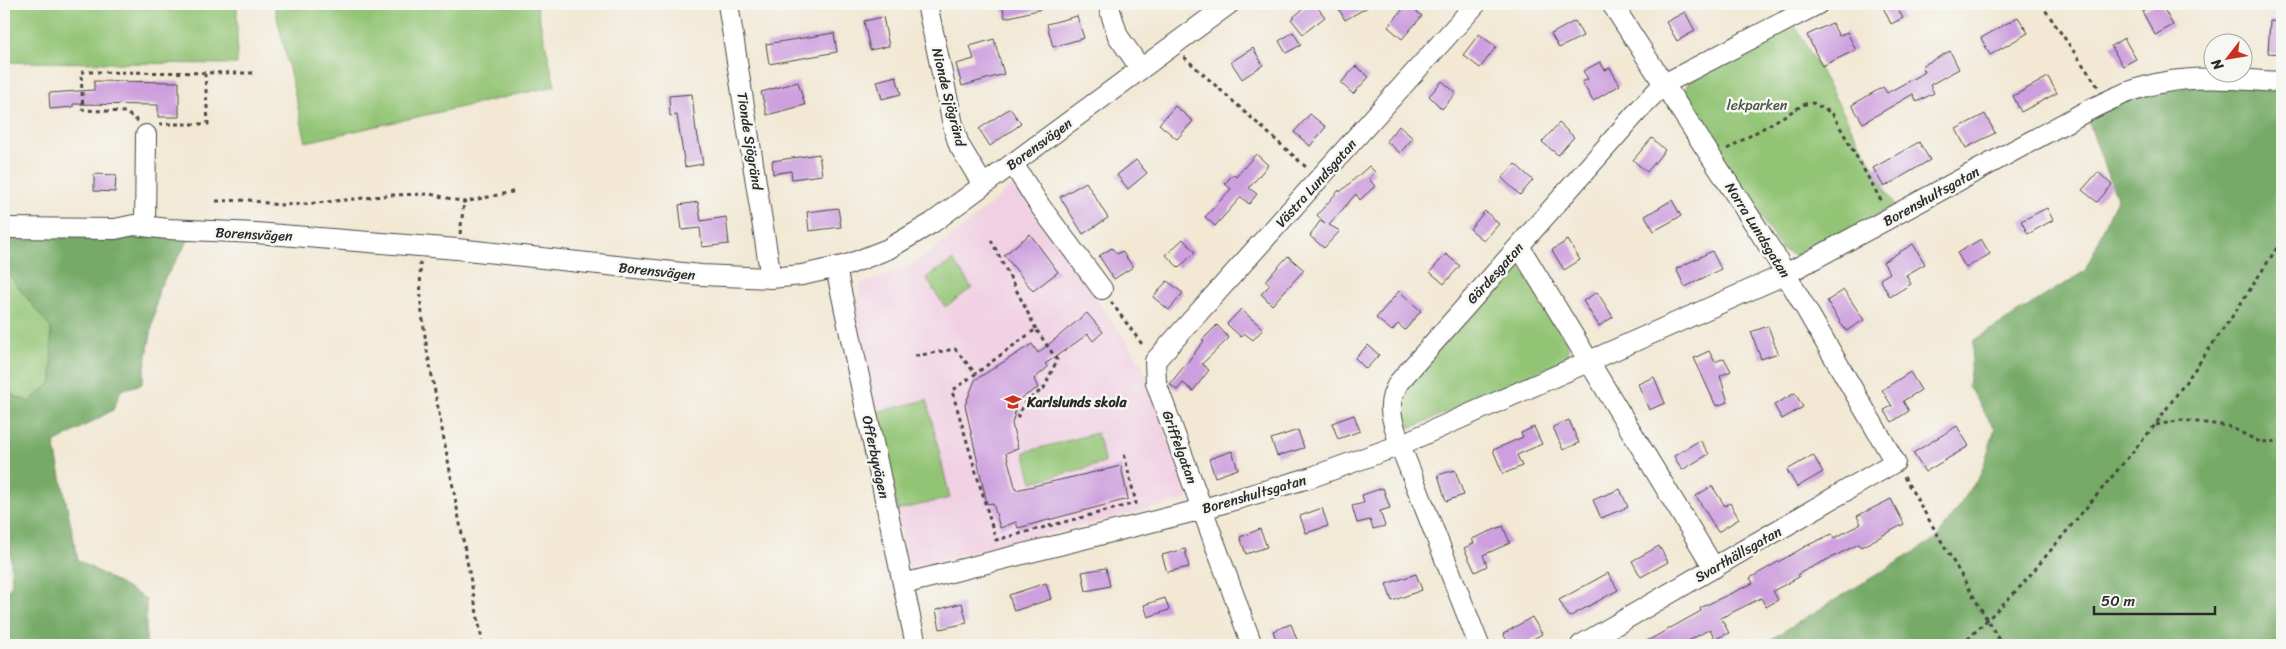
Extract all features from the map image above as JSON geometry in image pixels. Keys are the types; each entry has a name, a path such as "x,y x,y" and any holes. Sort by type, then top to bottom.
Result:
{"street":[{"name":"Tionde Sjögränd","path":"728,4 771,278"},
{"name":"Nionde Sjögränd","path":"926,4 954,128 966,159 983,185"},
{"path":"1108,4 1118,36 1141,69"},
{"name":"Borensvägen","path":"4,228 96,229 145,226 457,249 701,276 771,278 802,276 864,259 910,237 1013,164 1229,4"},
{"name":"Västra Lundsgatan","path":"1155,361 1476,4"},
{"name":"Norra Lundsgatan","path":"1612,4 1786,274 1895,462"},
{"name":"Gärdesgatan","path":"1480,645 1400,445 1391,414 1390,400 1398,382 1639,109 1664,84 1818,4"},
{"name":"Borenshultsgatan","path":"903,584 1203,509 1312,477 1400,445 1786,274 2107,101 2135,90 2180,80 2219,79 2282,82"},
{"path":"145,130 145,226"},
{"path":"1013,164 1040,206 1102,289"},
{"path":"1519,246 1590,360 1714,568"},
{"name":"Offerbyvägen","path":"836,268 916,645"},
{"name":"Griffelgatan","path":"1155,361 1156,383 1252,645"},
{"name":"Svarthällsgatan","path":"1581,645 1895,462"}],"path":[{"path":"2041,4 2107,101"},
{"path":"1172,46 1319,179"},
{"path":"205,74 208,124 145,130 125,112 83,110 82,72 253,73"},
{"path":"1711,158 1805,104 1813,103 1832,113 1891,218"},
{"path":"216,200 249,200 278,205 307,204 393,195 430,194 464,202 517,192"},
{"path":"457,249 464,202"},
{"path":"991,240 1036,329 1057,360 1044,388 1024,404 1017,418"},
{"path":"1962,645 2021,586 2155,425 2234,314 2282,240"},
{"path":"423,246 420,275 427,350 484,645"},
{"path":"1102,289 1155,361"},
{"path":"1036,329 952,391 996,540 1136,503 1124,454"},
{"path":"915,356 955,349 976,374"},
{"path":"2155,425 2182,420 2228,426 2260,442 2282,441"},
{"path":"1895,462 2002,645"}],"shaded area":[{"name":"Karlslunds skola","path":"1016,183 1142,364 1189,499 909,568 854,317 861,284 906,268 948,240"}],"green space":[{"path":"4,4 237,4 237,64 4,62"},
{"path":"274,4 536,4 555,86 306,142"},
{"name":"lekparken","path":"1795,25 1894,205 1804,256 1793,255 1781,249 1683,96 1689,80"},
{"path":"2282,80 2282,645 1761,645 1937,538 1981,474 1995,429 1968,386 1974,340 2085,271 2117,198 2085,113 2133,92"},
{"path":"10,229 195,230 159,288 142,384 121,390 113,410 54,443 78,560 146,599 146,645 4,645 4,595 12,584 9,527 4,518 4,392 29,402 52,382 51,328 4,269 4,246"},
{"path":"953,260 972,288 945,307 926,278"},
{"path":"1516,267 1522,269 1568,344 1568,357 1563,361 1413,427 1407,426 1402,421 1401,412 1408,384 1510,270"},
{"path":"4,269 51,328 52,382 29,402 4,392"},
{"path":"927,400 950,498 898,510 876,412"},
{"path":"1097,433 1105,463 1032,482 1024,452"}],"building":[{"path":"1002,4 1042,4 1042,9 1005,18"},
{"path":"1309,4 1315,4 1325,17 1303,34 1291,19"},
{"path":"1336,4 1373,4 1345,20"},
{"path":"1407,4 1422,16 1402,39 1388,27"},
{"path":"1895,4 1903,18 1891,24 1883,7"},
{"path":"2155,4 2161,4 2173,25 2155,35 2142,11"},
{"path":"1685,12 1695,31 1677,41 1666,22"},
{"path":"1077,16 1084,38 1053,47 1047,24"},
{"path":"883,17 889,46 870,50 864,21"},
{"path":"2018,17 2028,33 1990,55 1981,38"},
{"path":"1575,21 1583,36 1559,48 1551,34"},
{"path":"2270,21 2282,22 2282,54 2268,53"},
{"path":"1832,23 1839,36 1847,32 1856,50 1822,66 1807,35"},
{"path":"1293,32 1301,45 1286,53 1279,41"},
{"path":"834,33 837,52 769,64 766,44"},
{"path":"1479,34 1496,47 1480,68 1463,55"},
{"path":"2124,38 2136,59 2123,66 2111,46"},
{"path":"994,39 1004,74 962,86 956,64 974,59 970,46"},
{"path":"1253,48 1263,65 1242,79 1231,62"},
{"path":"1950,51 1959,69 1930,85 1934,93 1917,102 1913,94 1863,123 1852,105 1883,87 1887,93 1925,72 1922,66"},
{"path":"1600,62 1605,70 1610,68 1620,85 1593,101 1582,82 1588,79 1583,71"},
{"path":"1356,66 1369,77 1353,94 1341,83"},
{"path":"896,76 901,94 882,99 877,81"},
{"path":"2048,77 2057,93 2021,112 2013,96"},
{"path":"94,81 179,82 179,117 158,117 158,105 73,104 73,107 50,109 49,93 94,90"},
{"path":"1442,81 1456,93 1442,109 1429,96"},
{"path":"798,82 805,105 767,115 761,92"},
{"path":"692,94 696,132 703,164 685,167 677,115 670,116 669,96"},
{"path":"1175,106 1193,121 1177,139 1159,124"},
{"path":"1010,108 1021,124 990,146 979,129"},
{"path":"1310,114 1326,127 1310,146 1294,132"},
{"path":"1985,114 1995,133 1966,148 1956,129"},
{"path":"1559,123 1574,137 1558,155 1542,142"},
{"path":"1399,126 1413,138 1400,153 1386,141"},
{"path":"1652,138 1665,150 1647,172 1633,160"},
{"path":"1919,142 1930,160 1884,187 1873,168"},
{"path":"819,154 822,175 792,179 791,171 773,174 772,161"},
{"path":"1256,154 1268,165 1249,188 1257,194 1249,204 1241,197 1215,226 1205,217 1231,189 1225,184 1233,174 1236,177"},
{"path":"1136,160 1147,173 1128,189 1117,175"},
{"path":"1515,164 1533,180 1520,195 1502,178"},
{"path":"1369,166 1375,172 1369,179 1375,186 1360,200 1356,194 1329,225 1340,231 1324,248 1310,236 1320,221 1325,224 1317,215 1339,190 1340,192"},
{"path":"2098,172 2112,185 2097,202 2082,190"},
{"path":"94,174 116,175 115,192 94,191"},
{"path":"1086,182 1108,218 1083,234 1060,197"},
{"path":"1672,200 1681,216 1654,231 1645,216"},
{"path":"698,202 701,221 726,217 729,244 702,247 700,228 682,230 679,205"},
{"path":"838,208 841,227 809,231 807,212"},
{"path":"2047,208 2053,220 2028,234 2021,221"},
{"path":"1485,211 1499,224 1484,241 1470,229"},
{"path":"1030,234 1058,272 1033,291 1004,255"},
{"path":"1183,239 1195,252 1179,268 1166,255"},
{"path":"1981,239 1990,254 1966,268 1957,253"},
{"path":"1568,240 1580,260 1564,270 1552,250"},
{"path":"1913,244 1925,264 1906,275 1911,284 1890,297 1880,279 1890,273 1883,262"},
{"path":"1112,248 1117,254 1122,251 1133,267 1114,279 1099,256"},
{"path":"1712,251 1721,269 1685,287 1676,269"},
{"path":"1446,254 1460,266 1444,284 1430,272"},
{"path":"1288,256 1304,270 1272,305 1261,294 1270,285 1265,281"},
{"path":"1167,281 1183,293 1169,310 1153,297"},
{"path":"1844,290 1864,320 1846,331 1827,301"},
{"path":"1399,291 1421,311 1405,330 1398,324 1392,331 1376,318"},
{"path":"1597,292 1613,317 1599,326 1583,301"},
{"path":"1241,309 1263,329 1253,340 1244,333 1241,337 1227,324"},
{"path":"1087,313 1103,332 1093,341 1088,334 1045,364 1048,367 1034,379 1038,388 1018,400 1012,424 1018,448 1006,453 1016,490 1121,466 1128,499 1018,528 1016,522 1000,528 993,503 987,504 965,405 975,380 1032,344 1038,353"},
{"path":"1217,325 1229,338 1202,364 1209,370 1193,391 1183,383 1177,390 1170,384 1204,341 1202,340"},
{"path":"1768,326 1778,353 1761,359 1751,332"},
{"path":"1368,345 1379,355 1366,369 1355,358"},
{"path":"1709,351 1715,362 1724,358 1731,371 1720,376 1728,402 1716,406 1694,358"},
{"path":"1910,372 1921,390 1903,401 1909,411 1892,422 1884,410 1892,406 1882,390"},
{"path":"1654,377 1665,403 1649,410 1638,384"},
{"path":"1795,393 1803,407 1782,419 1774,405"},
{"path":"1354,415 1360,431 1338,439 1332,423"},
{"path":"1569,420 1579,443 1563,450 1553,427"},
{"path":"1957,426 1969,446 1925,472 1913,453"},
{"path":"1534,427 1542,444 1517,455 1522,466 1503,474 1493,450 1523,437 1521,433"},
{"path":"1298,430 1304,448 1277,456 1271,439"},
{"path":"1700,440 1709,454 1682,470 1674,456"},
{"path":"1232,451 1238,469 1215,477 1209,459"},
{"path":"1813,455 1823,472 1797,487 1787,470"},
{"path":"1455,470 1464,495 1446,501 1438,475"},
{"path":"1712,486 1725,506 1730,503 1739,519 1718,532 1696,496"},
{"path":"1383,488 1390,508 1380,511 1385,526 1373,529 1370,520 1357,523 1352,506 1364,503 1362,495"},
{"path":"1620,489 1628,507 1601,518 1593,500"},
{"path":"1891,499 1904,524 1861,547 1859,544 1798,574 1799,577 1773,591 1778,600 1766,607 1761,598 1721,618 1729,633 1715,639 1710,629 1681,645 1640,645 1701,611 1700,608 1753,583 1750,578 1808,545 1832,534 1834,538 1861,524 1857,516"},
{"path":"1322,508 1328,526 1306,533 1300,516"},
{"path":"1503,526 1510,543 1483,555 1487,566 1475,572 1464,548 1474,543 1472,539"},
{"path":"1260,529 1267,547 1246,554 1240,537"},
{"path":"1659,546 1668,562 1641,577 1632,561"},
{"path":"1185,549 1189,567 1167,572 1162,555"},
{"path":"1106,568 1110,586 1086,591 1082,572"},
{"path":"1608,573 1618,590 1569,617 1559,600"},
{"path":"1416,574 1422,590 1392,601 1386,584"},
{"path":"1046,583 1051,599 1014,611 1009,595"},
{"path":"1165,598 1169,610 1148,617 1144,605"},
{"path":"962,603 967,623 940,629 936,610"},
{"path":"1532,617 1542,634 1522,645 1510,645 1503,634"},
{"path":"1291,624 1299,645 1278,645 1273,631"}],"place":[{"name":"Karlslunds skola","path":"1013,402"}]}
